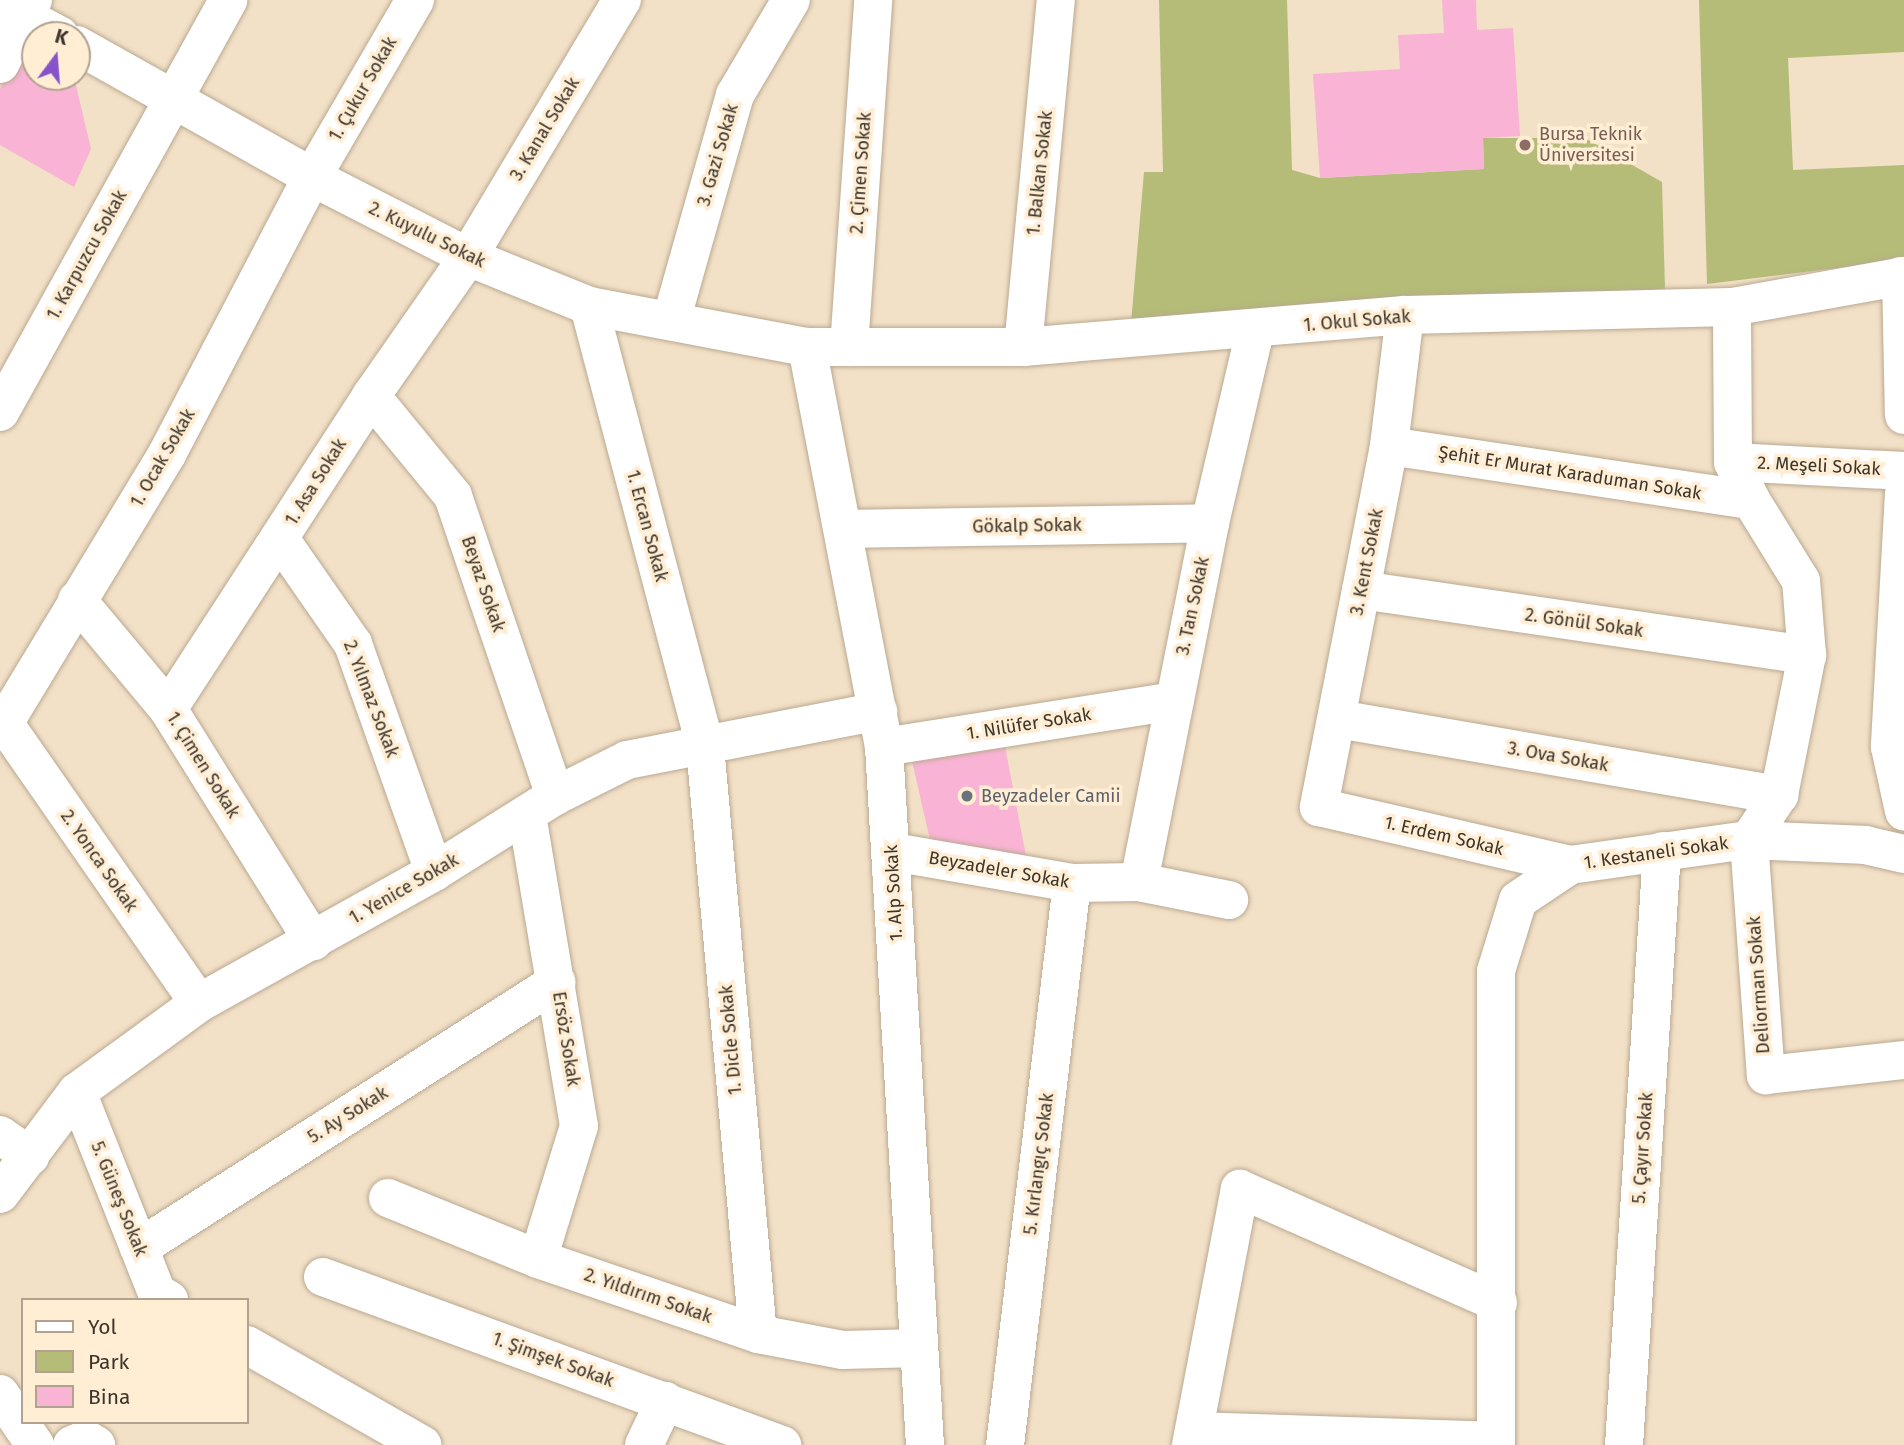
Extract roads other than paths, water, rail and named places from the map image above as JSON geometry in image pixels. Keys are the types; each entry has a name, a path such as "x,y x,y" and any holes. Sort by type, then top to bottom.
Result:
{"street":[{"name":"1. Karpuzcu Sokak","path":"0,412 229,0"},
{"name":"1. Çukur Sokak","path":"312,177 415,0"},
{"name":"3. Kanal Sokak","path":"468,257 622,0"},
{"name":"3. Gazi Sokak","path":"671,321 735,95 791,0"},
{"name":"2. Çimen Sokak","path":"849,347 873,0"},
{"name":"1. Balkan Sokak","path":"1023,347 1056,0"},
{"path":"0,64 19,7 39,21"},
{"name":"2. Kuyulu Sokak","path":"91,53 312,177 468,257 589,306 807,347"},
{"name":"1. Ocak Sokak","path":"1,724 167,454 312,177"},
{"name":"1. Asa Sokak","path":"168,709 371,396 468,257"},
{"name":"1. Okul Sokak","path":"807,347 1023,347 1255,331 1405,316 1732,307 1902,276"},
{"path":"1902,276 1904,415"},
{"name":"1. Ercan Sokak","path":"589,306 705,747"},
{"name":"1. Kestaneli Sokak","path":"1496,1443 1496,971 1518,900 1570,865 1662,850 1749,840 1779,795 1807,655 1801,581 1751,500 1733,462 1732,307"},
{"name":"3. Kent Sokak","path":"1319,807 1389,446 1405,316"},
{"name":"3. Tan Sokak","path":"1139,882 1210,523 1255,331"},
{"name":"1. Alp Sokak","path":"807,347 881,729 892,852 925,1445"},
{"name":"Beyaz Sokak","path":"371,396 453,496 541,805"},
{"name":"Şehit Er Murat Karaduman Sokak","path":"1389,446 1751,500"},
{"name":"2. Meşeli Sokak","path":"1733,462 1904,471"},
{"path":"1904,493 1890,747 1904,811"},
{"name":"Gökalp Sokak","path":"844,529 1210,523"},
{"name":"2. Yılmaz Sokak","path":"280,539 353,644 434,872"},
{"name":"2. Gönül Sokak","path":"1361,590 1807,655"},
{"name":"1. Çimen Sokak","path":"77,600 168,709 313,941"},
{"name":"1. Nilüfer Sokak","path":"881,729 1174,702"},
{"name":"3. Ova Sokak","path":"1338,719 1779,795"},
{"name":"2. Yonca Sokak","path":"1,724 200,1003"},
{"name":"1. Yenice Sokak","path":"0,1194 15,1145 77,1092 200,1003 434,872 541,805 627,760 705,747 881,729"},
{"name":"1. Dicle Sokak","path":"705,747 758,1334"},
{"name":"Ersöz Sokak","path":"538,1259 579,1126 557,982 541,805"},
{"name":"1. Erdem Sokak","path":"1319,807 1570,865"},
{"path":"1749,840 1866,845 1904,854"},
{"name":"Deliorman Sokak","path":"1749,840 1766,1075 1904,1060"},
{"name":"5. Çayır Sokak","path":"1623,1445 1662,850"},
{"name":"Beyzadeler Sokak","path":"892,852 1072,883 1139,882 1230,900"},
{"name":"5. Kırlangıç Sokak","path":"1005,1445 1072,883"},
{"name":"5. Ay Sokak","path":"139,1248 557,982"},
{"name":"5. Güneş Sokak","path":"77,1092 157,1293 166,1298"},
{"path":"1496,1443 1194,1438 1240,1189 1498,1303"},
{"name":"2. Yıldırım Sokak","path":"388,1198 538,1259 758,1334 843,1350 919,1348"},
{"name":"1. Şimşek Sokak","path":"323,1277 782,1445"},
{"path":"248,1346 422,1445"},
{"path":"0,1394 21,1424"},
{"path":"644,1445 665,1401"},
{"path":"21,1424 36,1445"},
{"path":"72,1445 86,1438 96,1445"}],"place":[{"name":"Bursa Teknik Üniversitesi","path":"1525,145"},
{"name":"Beyzadeler Camii","path":"967,796"}]}
